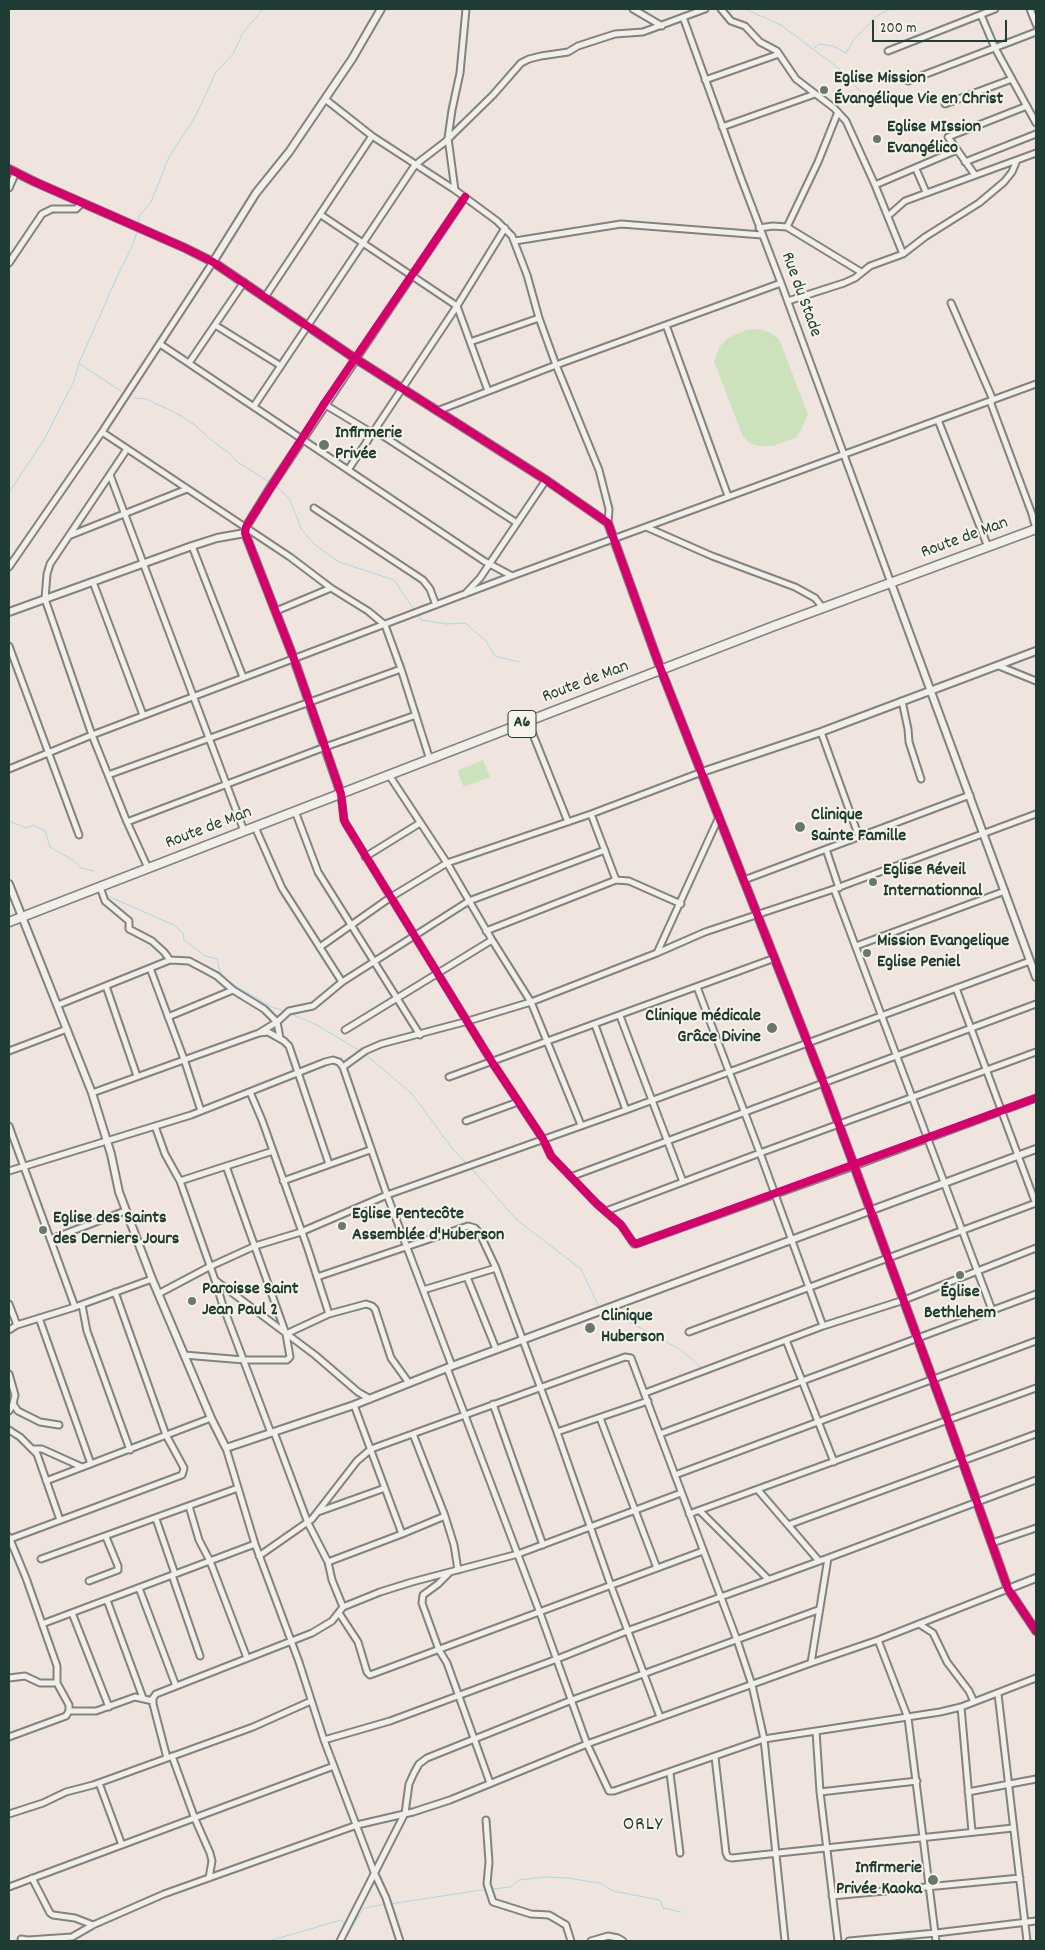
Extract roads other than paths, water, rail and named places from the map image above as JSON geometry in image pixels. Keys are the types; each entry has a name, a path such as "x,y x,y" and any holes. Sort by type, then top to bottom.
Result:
{"highway":[{"name":"Route de Man","path":"9,922 823,608 1036,529"}],"street":[{"path":"9,567 102,432 256,193 289,152 352,59 381,9"},
{"path":"455,190 448,138 460,73 466,9"},
{"path":"633,9 662,26"},
{"path":"254,406 415,165 442,145 493,95 521,63 529,58 560,54 595,39 615,34 644,32 705,9"},
{"path":"721,9 731,21 745,26 760,42 777,51 796,79 838,112 846,121 903,254"},
{"path":"888,51 995,9"},
{"path":"1030,9 1036,24"},
{"path":"981,15 995,48 1036,123"},
{"name":"Rue du Stade","path":"683,17 891,583"},
{"path":"908,81 1036,32"},
{"path":"705,80 779,54"},
{"path":"945,104 1012,79"},
{"path":"722,127 815,94"},
{"path":"325,99 372,136 465,197 505,228 515,241 556,365 599,470 610,509 608,523"},
{"path":"974,175 948,136 1027,106"},
{"path":"787,226 818,162 838,112"},
{"path":"965,162 1036,134"},
{"path":"265,297 372,136"},
{"path":"875,185 957,150"},
{"path":"888,216 905,201 1036,152"},
{"path":"788,302 844,283 855,278 870,266 903,254 942,226 979,203 1004,182 1012,172 1017,160"},
{"path":"9,168 82,203 186,248 212,262 356,359 546,480 608,523 661,670 824,1084 978,1502 1008,1589 1036,1631"},
{"path":"916,169 926,192"},
{"path":"9,188 16,172"},
{"path":"9,612 192,546 245,530 324,404 465,197"},
{"path":"9,263 42,214 52,209 76,209 82,203"},
{"path":"321,215 457,306 488,392"},
{"path":"515,241 621,224 762,235"},
{"path":"759,228 787,226 861,272"},
{"path":"348,470 457,306 505,228"},
{"path":"189,363 244,282"},
{"path":"437,411 556,365 781,283"},
{"path":"951,303 991,401 1036,529"},
{"path":"470,342 539,318"},
{"path":"215,325 281,366"},
{"path":"666,325 728,496"},
{"path":"160,344 489,563 512,576"},
{"path":"9,769 143,715 512,576 1036,384"},
{"path":"324,404 373,432 517,523"},
{"path":"938,420 988,547"},
{"path":"102,432 188,489 245,530 303,566 385,625 430,760"},
{"path":"127,449 50,564 46,574 46,599 92,735 127,822 148,868"},
{"path":"110,475 244,831"},
{"path":"464,595 480,578 546,480"},
{"path":"71,535 188,489"},
{"path":"314,508 423,580 430,590 436,605"},
{"path":"645,527 712,556 794,587 815,598 823,608"},
{"path":"245,530 325,747 341,794 344,820 492,1062 543,1139 551,1156 625,1229 634,1244 854,1166 1036,1098"},
{"path":"192,546 243,678"},
{"path":"93,582 143,715"},
{"path":"891,583 1036,976"},
{"path":"276,611 332,588"},
{"path":"9,646 79,835"},
{"path":"320,947 391,898 447,863 592,814 702,772 821,732 1036,651"},
{"path":"999,666 1036,681"},
{"path":"108,775 401,670"},
{"path":"902,701 909,742 920,779"},
{"path":"127,822 325,747 416,715"},
{"path":"528,722 568,822"},
{"path":"821,732 859,837"},
{"path":"389,775 447,863 530,1002 581,1125"},
{"path":"744,880 970,795"},
{"path":"295,811 318,872 420,1035"},
{"path":"592,814 616,880"},
{"path":"343,1067 365,1051 381,1044 468,1022 530,1002 657,953 696,935 837,889 1036,814"},
{"path":"657,953 681,904 719,817"},
{"path":"365,857 420,822"},
{"path":"255,827 282,888 342,982"},
{"path":"826,849 856,946 992,1310"},
{"path":"92,1093 259,1033 277,1022 289,1011 313,1006 342,982 469,901 604,850"},
{"path":"486,931 616,880 628,881 681,904"},
{"path":"9,884 92,1093 107,1140 125,1210 158,1294 211,1418 226,1448 259,1556 312,1701 324,1740 358,1825 374,1872 386,1898 400,1941"},
{"path":"100,887 105,901 129,921 129,929 152,941 170,960"},
{"path":"856,946 1005,891"},
{"path":"345,1030 492,940"},
{"path":"449,1077 775,958"},
{"path":"58,1006 170,960 189,961 217,976 233,990 264,1009 277,1022 280,1038"},
{"path":"158,1294 209,1267 255,1246 301,1232 386,1196 487,1161 1030,961"},
{"path":"150,968 201,1111"},
{"path":"106,986 137,1076"},
{"path":"697,987 823,1326"},
{"path":"689,1332 1036,1203 956,988"},
{"path":"168,1017 233,990"},
{"path":"572,1176 1036,1004"},
{"path":"620,1016 683,1182"},
{"path":"595,1025 626,1110"},
{"path":"9,1051 67,1029"},
{"path":"259,1033 268,1032 280,1038 289,1046 329,1164"},
{"path":"606,1211 1036,1052"},
{"path":"9,1171 201,1111 333,1060 340,1062 386,1196 423,1290 465,1415 587,1744 610,1791 670,1773 764,1740 908,1718 961,1707 1036,1678"},
{"path":"250,1092 273,1151 329,1314"},
{"path":"466,1121 518,1102"},
{"path":"9,1126 75,1307"},
{"path":"155,1126 165,1154 180,1181 209,1267 244,1360 308,1523 328,1562 332,1580 343,1607"},
{"path":"226,1448 354,1405 496,1349 601,1312 791,1239 1036,1149"},
{"path":"283,1180 370,1150"},
{"path":"180,1181 273,1151"},
{"path":"184,1355 244,1360 289,1359 286,1334 226,1166"},
{"path":"51,1239 125,1210"},
{"path":"317,1277 468,1226 475,1228 480,1234 496,1268 660,1717"},
{"path":"645,1394 823,1326 904,1300 1036,1248"},
{"path":"423,1290 496,1268"},
{"path":"467,1277 496,1349"},
{"path":"9,1330 17,1325 82,1305 152,1279"},
{"path":"215,1280 353,1388 370,1399"},
{"path":"9,1738 66,1716 69,1712 69,1705 57,1683 57,1666 26,1578 9,1538 182,1475 184,1468 166,1435 115,1292"},
{"path":"660,1434 1036,1294"},
{"path":"9,1304 17,1325"},
{"path":"286,1334 329,1314 366,1304 372,1306 375,1309 391,1358 409,1383"},
{"path":"82,1305 88,1331 130,1450"},
{"path":"39,1318 91,1464"},
{"path":"786,1340 834,1462"},
{"path":"675,1475 1036,1341"},
{"path":"259,1556 308,1523 357,1462 371,1449 628,1356 631,1358 737,1640 752,1685 764,1740 785,1941"},
{"path":"9,1374 15,1391 14,1404 9,1411"},
{"path":"689,1514 1036,1388"},
{"path":"557,1432 648,1401"},
{"path":"14,1404 18,1411 40,1422 59,1425"},
{"path":"493,1404 544,1545"},
{"path":"354,1405 402,1534"},
{"path":"46,1481 211,1418"},
{"path":"600,1418 657,1568"},
{"path":"9,1430 20,1437 37,1454 60,1520"},
{"path":"413,1434 445,1516 454,1546 458,1570"},
{"path":"788,1525 1036,1434"},
{"path":"33,1449 42,1449 82,1467"},
{"path":"324,1740 390,1721 557,1659 627,1630 720,1598 1036,1480"},
{"path":"41,1559 238,1488"},
{"path":"317,1512 385,1488"},
{"path":"758,1490 819,1561"},
{"path":"224,1873 212,1861 170,1757 153,1701 156,1694 323,1628 343,1607 412,1582 518,1554 681,1493"},
{"path":"189,1506 199,1540 210,1561 247,1658"},
{"path":"700,1511 768,1579"},
{"path":"328,1562 445,1516"},
{"path":"156,1519 200,1656"},
{"path":"992,1543 1036,1528"},
{"path":"89,1581 118,1570 106,1537"},
{"path":"42,1624 255,1544"},
{"path":"339,1613 358,1642 368,1675 378,1673 703,1551"},
{"path":"811,1662 828,1558"},
{"path":"449,1572 421,1599 439,1650 447,1663 490,1783"},
{"path":"21,1939 72,1937 94,1925 164,1894 358,1825 450,1800 587,1744 811,1662 878,1640 1036,1578"},
{"path":"140,1588 176,1686"},
{"path":"107,1600 143,1698"},
{"path":"340,1941 405,1813 409,1784 419,1764 427,1758 572,1700 818,1610"},
{"path":"72,1613 109,1707"},
{"path":"918,1624 932,1631 947,1662 969,1691 974,1702"},
{"path":"878,1640 908,1718 936,1941"},
{"path":"9,1678 24,1676 40,1683 57,1683"},
{"path":"998,1694 1027,1941"},
{"path":"69,1712 96,1711 135,1696 153,1701"},
{"path":"9,1806 10,1814 43,1803 66,1792 99,1783 253,1727 312,1701"},
{"path":"961,1707 972,1832"},
{"path":"816,1731 820,1792 838,1941"},
{"path":"715,1757 728,1857 732,1858 1013,1828"},
{"path":"9,1887 334,1766"},
{"path":"670,1773 680,1853"},
{"path":"968,1792 1036,1779"},
{"path":"820,1792 917,1781"},
{"path":"99,1783 122,1845"},
{"path":"486,1820 489,1862 487,1884 493,1902 531,1914 544,1914 555,1918 566,1925 571,1941"},
{"path":"209,1878 212,1861"},
{"path":"32,1878 50,1913 75,1918 94,1925"},
{"path":"832,1896 928,1885 1020,1878"},
{"path":"849,1941 1025,1924 1036,1921"},
{"path":"590,1941 608,1936 623,1941"}],"waterway":[{"path":"138,225 139,216 151,202 169,157 196,115 216,72 233,54 243,33 263,9"},
{"path":"745,9 781,25 837,67 860,91"},
{"path":"814,48 819,44 833,46 846,53 854,39 877,16 890,9"},
{"path":"9,492 45,438 74,381 79,363 132,247 138,229"},
{"path":"80,364 121,391"},
{"path":"134,398 146,399 178,414 195,425 236,461 269,482"},
{"path":"276,486 289,498 302,530 315,545 339,562 394,580 415,611"},
{"path":"418,615 421,620 447,624 465,623 486,641 495,656 519,662"},
{"path":"9,821 26,828 33,825 45,831 50,847 73,860 81,868 94,871"},
{"path":"110,897 174,925 183,933 184,940 205,956 217,959 220,973 226,980 271,1007 285,1011"},
{"path":"289,1013 315,1024 362,1052"},
{"path":"365,1054 412,1094 452,1148 467,1164"},
{"path":"470,1167 517,1220 581,1269 599,1307"},
{"path":"605,1315 622,1318 681,1350 702,1368"},
{"path":"492,1889 511,1887 519,1880 544,1877 567,1878 600,1883 613,1891 660,1900 663,1908 681,1912"},
{"path":"390,1904 488,1889"},
{"path":"349,1929 364,1908 387,1904"},
{"path":"269,1941 341,1920 346,1926"}],"place":[{"name":"Eglise Mission Évangélique Vie en Christ","path":"824,90"},
{"name":"Eglise MIssion Evangélico","path":"877,139"},
{"name":"Infirmerie Privée","path":"324,445"},
{"name":"Clinique Sainte Famille","path":"800,827"},
{"name":"Eglise Réveil Internationnal","path":"873,882"},
{"name":"Mission Evangelique Eglise Peniel","path":"867,953"},
{"name":"Clinique médicale Grâce Divine","path":"772,1028"},
{"name":"Eglise Pentecôte Assemblée d'Huberson","path":"342,1226"},
{"name":"Eglise des Saints des Derniers Jours","path":"43,1230"},
{"name":"Église Bethlehem","path":"960,1275"},
{"name":"Paroisse Saint Jean Paul 2","path":"192,1301"},
{"name":"Clinique Huberson","path":"590,1328"},
{"name":"Infirmerie Privée Kaoka","path":"933,1880"}],"district":[{"name":"ORLY","path":"643,1826"}]}
